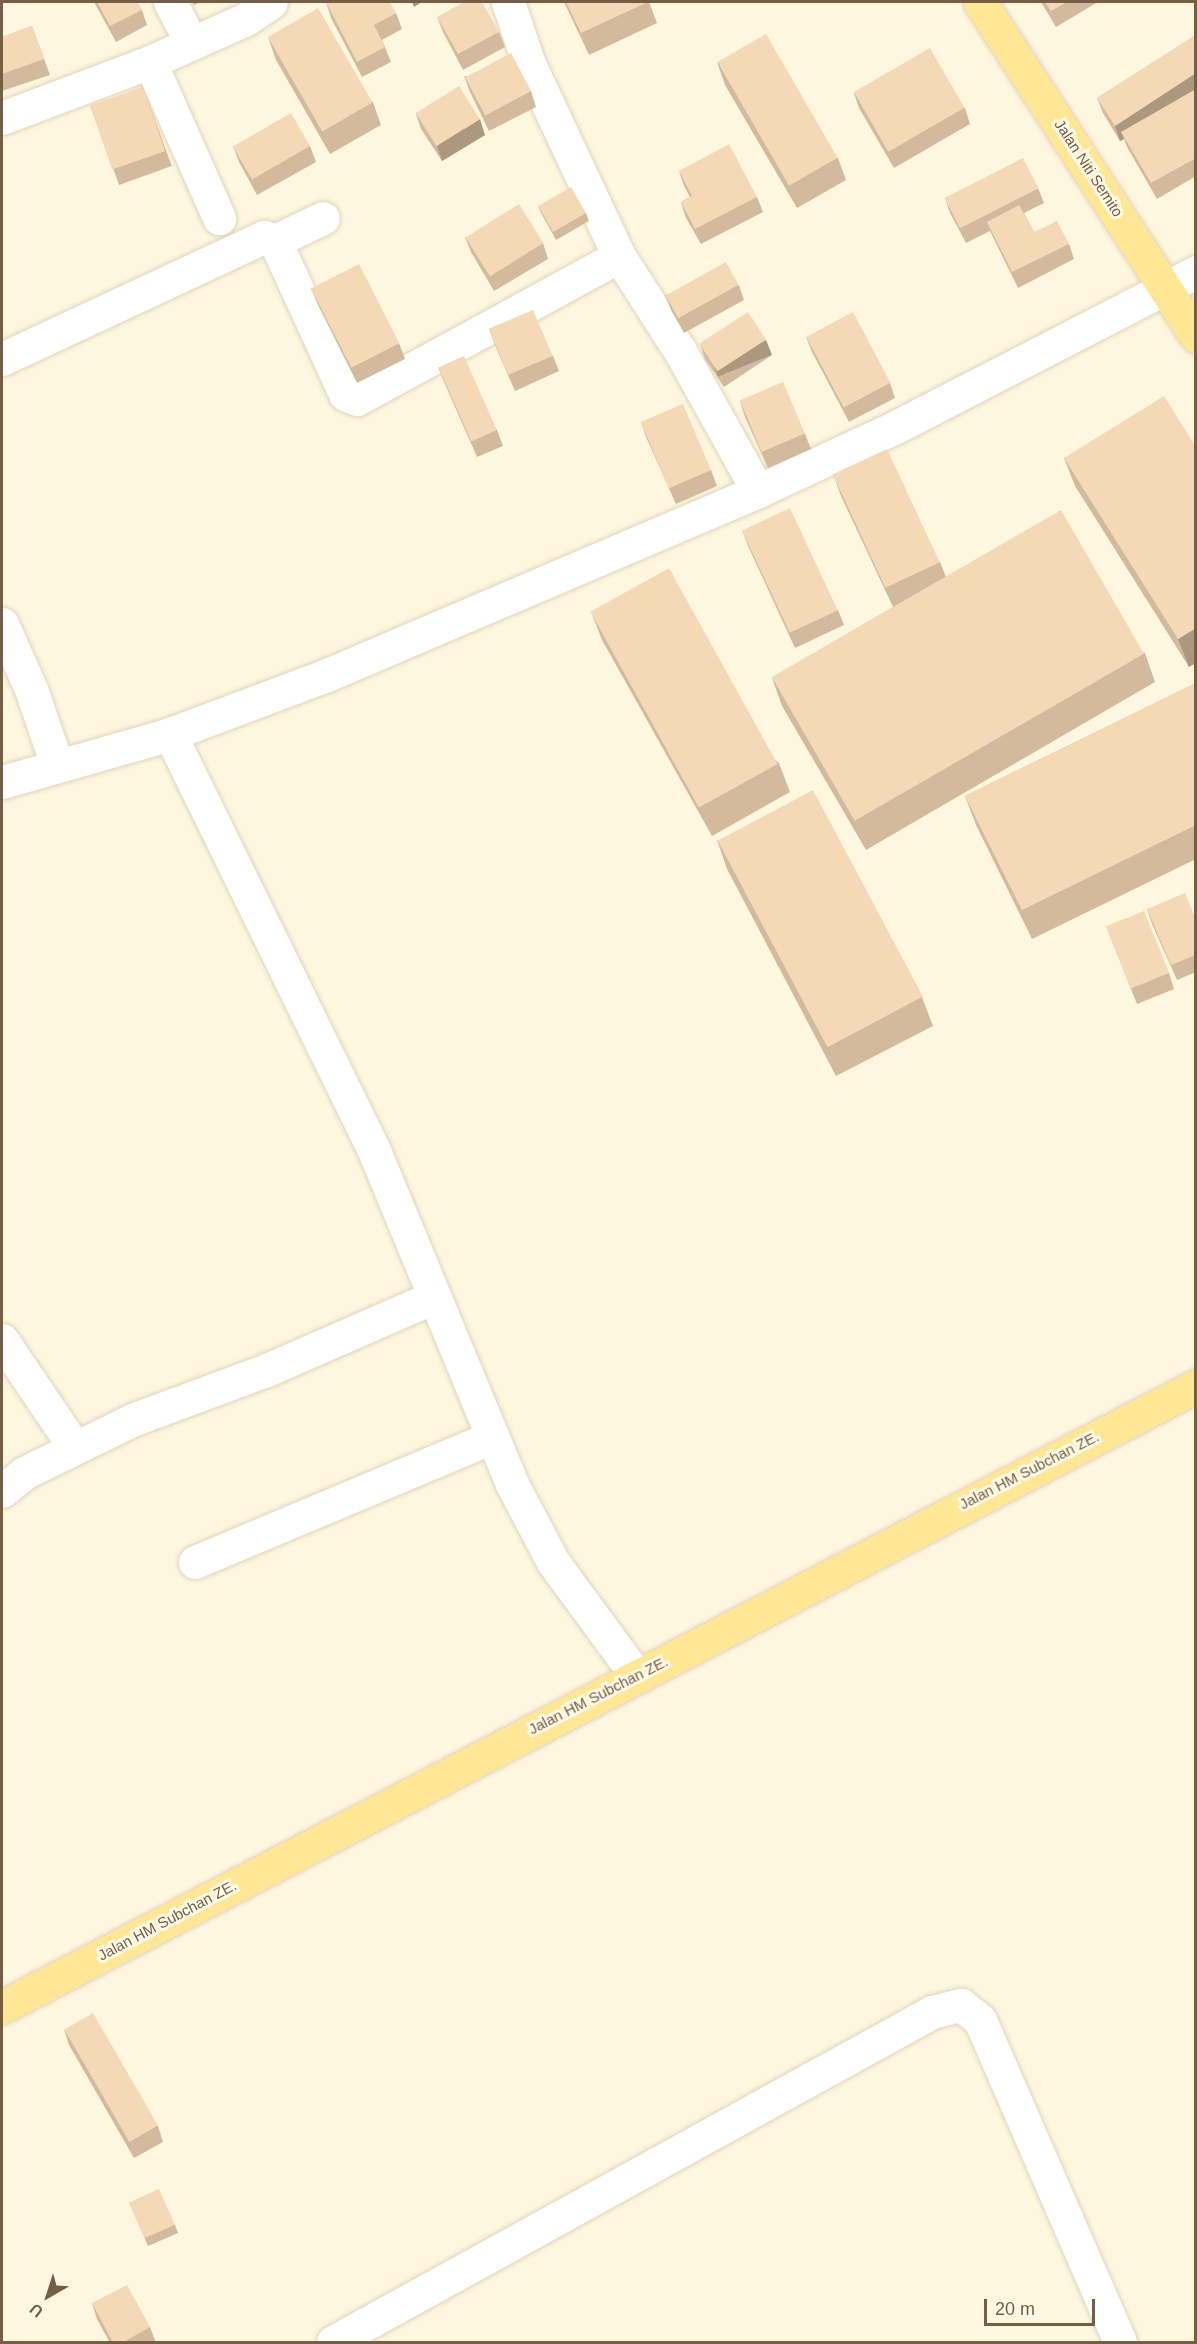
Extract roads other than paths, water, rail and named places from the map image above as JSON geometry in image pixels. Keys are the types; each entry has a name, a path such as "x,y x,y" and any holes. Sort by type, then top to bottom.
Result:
{"main road":[{"name":"Jalan Niti Semito","path":"980,2 1182,281 1196,336"},
{"name":"Jalan HM Subchan ZE.","path":"3,2004 636,1675 746,1622 907,1533 1196,1386"}],"street":[{"path":"170,2 191,42"},
{"path":"2,118 150,62 246,19 271,2"},
{"path":"508,2 529,64 619,256 680,351 758,491"},
{"path":"150,62 219,218"},
{"path":"275,241 323,218"},
{"path":"2,359 226,251 264,237 275,241 345,394 357,399 619,256"},
{"path":"2,782 170,734 327,675 758,491 894,428 1182,281"},
{"path":"2,624 31,689 57,765"},
{"path":"170,734 375,1153 511,1482 553,1562 636,1675"},
{"path":"2,1491 24,1473 132,1420 269,1369 434,1297"},
{"path":"2,1340 75,1448"},
{"path":"195,1562 493,1437"},
{"path":"333,2343 922,2017 962,2005 980,2020 1120,2343"}]}
